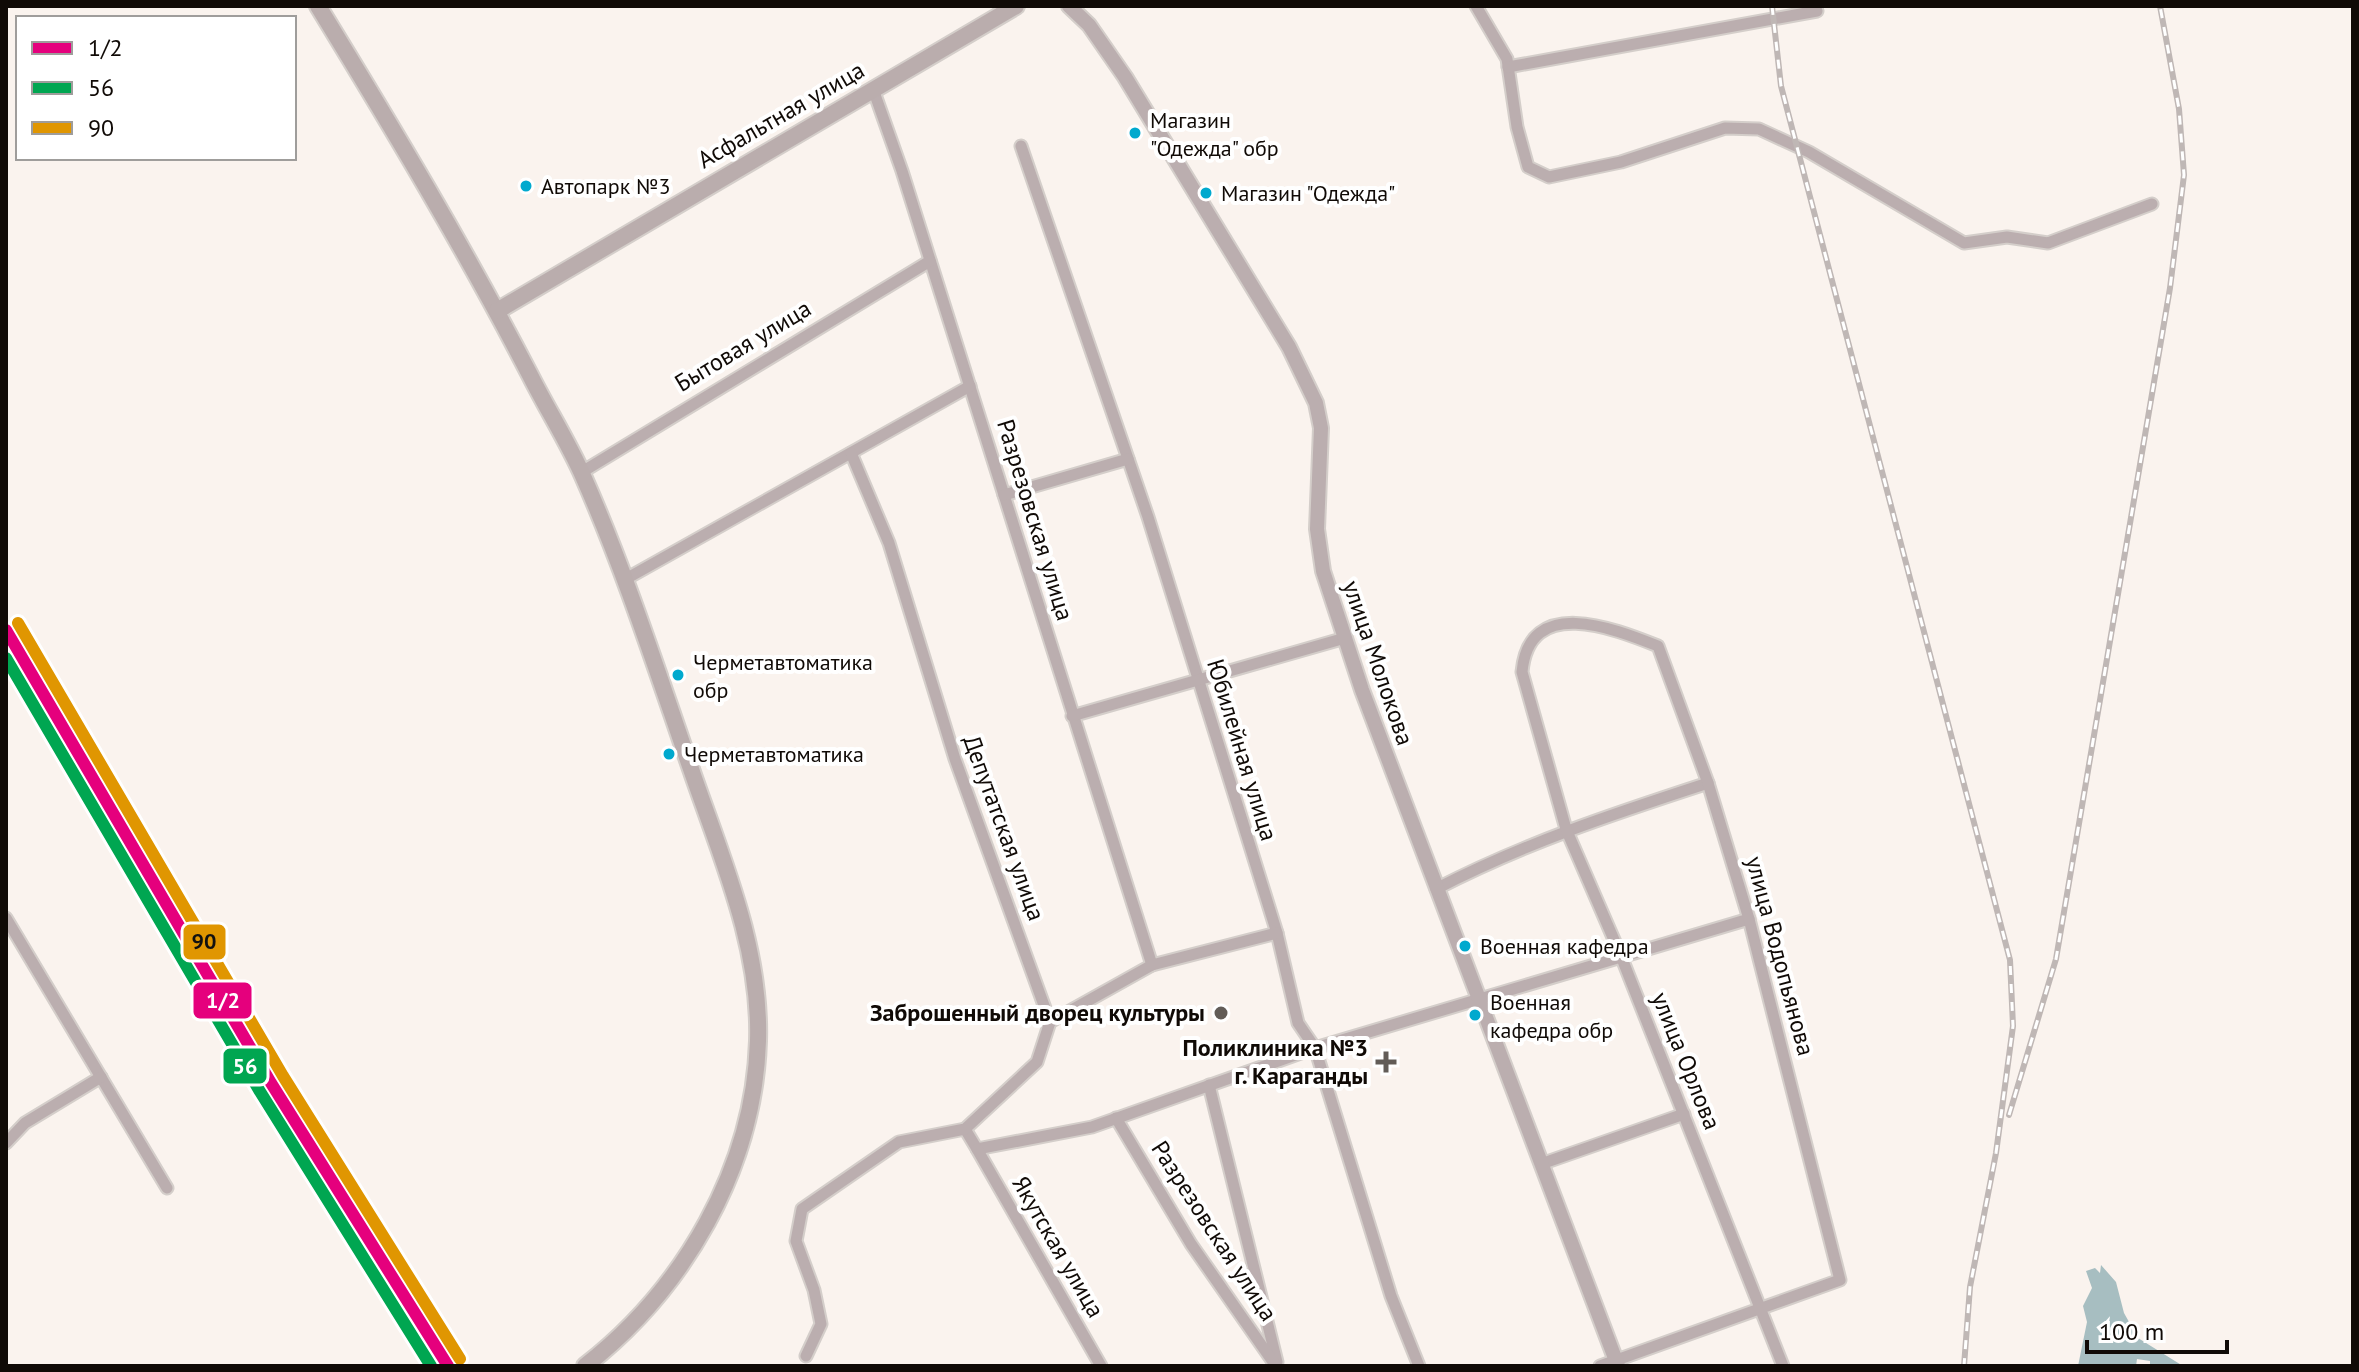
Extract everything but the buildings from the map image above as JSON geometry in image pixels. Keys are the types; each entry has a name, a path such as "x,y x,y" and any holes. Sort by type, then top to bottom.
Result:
{"main road":[{"path":"318,6 497,311 582,472 624,580 738,906 755,979 758,1038 742,1139 708,1221 665,1289 639,1318 585,1366"},
{"name":"Асфальтная улица","path":"497,311 1016,6"}],"street":[{"name":"улица Молокова","path":"1069,6 1089,25 1125,77 1303,374 1316,403 1321,428 1317,529 1323,571 1436,889 1617,1363"},
{"path":"1476,6 1508,67 1528,167 1549,177 1621,162 1725,128 1759,129 1798,146 1964,243 2007,237 2048,243 2152,204"},
{"path":"1508,67 1817,11"},
{"name":"Разрезовская улица","path":"873,89 1152,965"},
{"name":"Юбилейная улица","path":"1021,146 1128,459 1277,933 1298,1023 1315,1048 1391,1296 1419,1366"},
{"name":"Бытовая улица","path":"582,472 930,261"},
{"path":"624,580 970,386"},
{"name":"Депутатская улица","path":"851,453 889,543 955,759 1050,1022"},
{"path":"1004,495 1128,459"},
{"name":"улица Водопьянова","path":"1581,621 1617,630 1658,646 1708,783 1749,919 1840,1280 1759,1307"},
{"name":"улица Орлова","path":"1581,621 1552,627 1538,636 1524,652 1522,672 1566,829 1621,956 1783,1366"},
{"path":"1072,716 1198,683 1345,638"},
{"path":"1436,889 1510,851 1566,829 1708,783"},
{"path":"6,918 167,1188"},
{"path":"977,1149 1092,1127 1315,1048 1749,919"},
{"path":"806,1356 821,1324 814,1290 796,1241 802,1209 899,1142 965,1129 1037,1062 1050,1022 1152,965 1277,933"},
{"path":"6,1143 25,1123 101,1077"},
{"name":"Разрезовская улица","path":"1209,1085 1277,1366"},
{"path":"1541,1164 1684,1114"},
{"name":"Разрезовская улица","path":"1116,1118 1191,1244 1277,1366"},
{"name":"Якутская улица","path":"965,1129 1101,1366"},
{"path":"1600,1366 1617,1363 1759,1307"}],"water":[{"path":"2101,1265 2116,1282 2124,1313 2138,1338 2183,1366 2150,1366 2150,1361 2137,1359 2136,1366 2078,1366 2087,1322 2083,1306 2092,1288 2086,1271 2095,1268 2100,1273"}],"railway":[{"path":"1772,6 1781,86 2010,960 2013,1026 1996,1153 1970,1287 1964,1366"},
{"path":"2009,1115 2056,959 2170,288 2184,175 2179,109 2160,6"}],"transit line":[{"name":"90","path":"18,623 283,1076 460,1359"},
{"name":"1/2","path":"6,630 271,1083 448,1366"},
{"name":"56","path":"6,658 259,1090 431,1366"}],"place":[{"name":"Магазин \"Одежда\" обр","path":"1135,133"},
{"name":"Автопарк №3","path":"526,186"},
{"name":"Магазин \"Одежда\"","path":"1206,193"},
{"name":"Черметавтоматика обр","path":"678,675"},
{"name":"Черметавтоматика","path":"669,754"},
{"name":"Военная кафедра","path":"1465,946"},
{"name":"Заброшенный дворец культуры","path":"1221,1013"},
{"name":"Военная кафедра обр","path":"1475,1015"},
{"name":"Поликлиника №3 г. Караганды","path":"1386,1062"}]}
